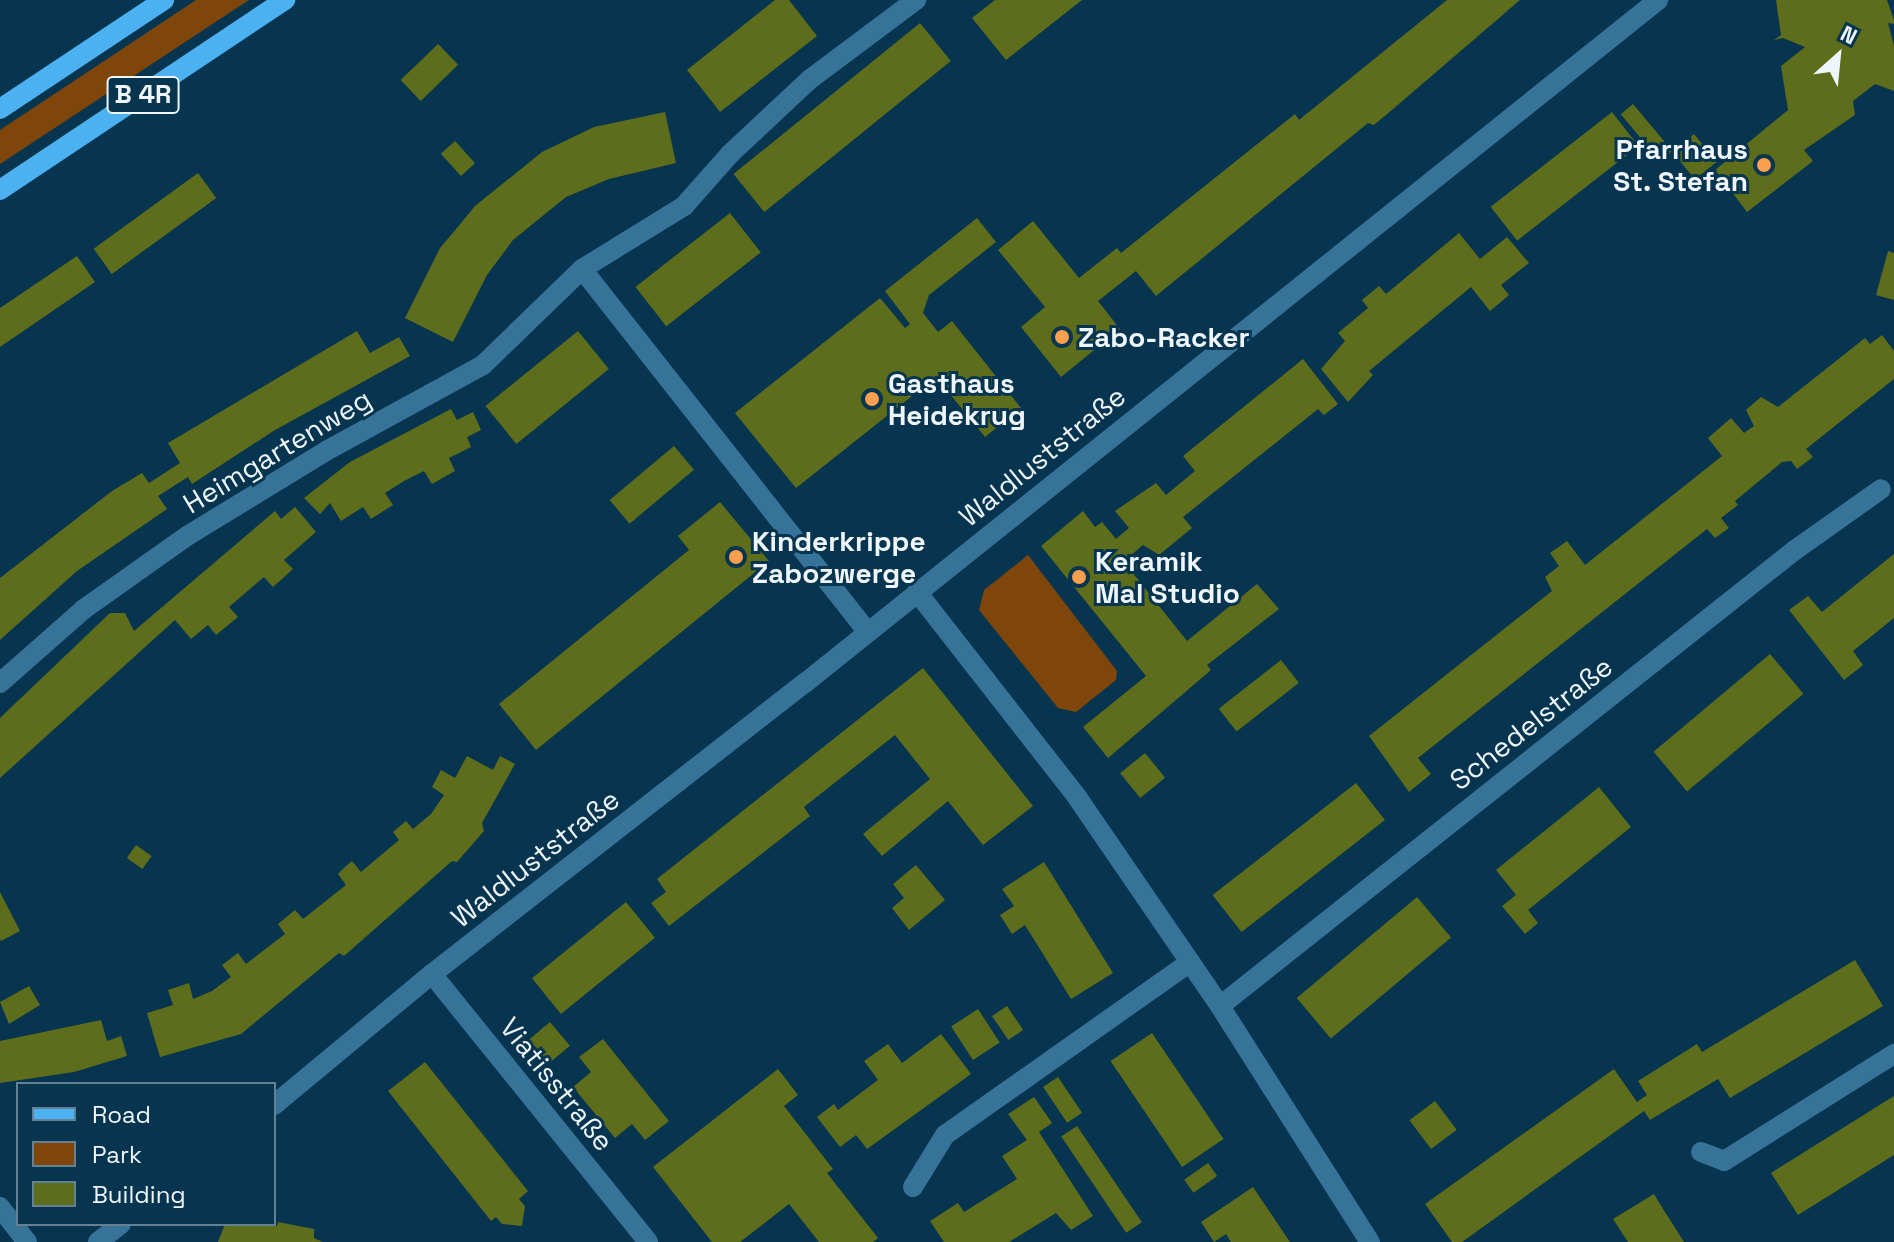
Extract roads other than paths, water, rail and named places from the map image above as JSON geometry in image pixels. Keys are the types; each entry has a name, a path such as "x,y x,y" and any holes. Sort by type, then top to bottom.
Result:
{"main road":[{"name":"B 4R","path":"0,109 164,0"},
{"name":"B 4R","path":"0,190 285,0"}],"street":[{"name":"Heimgartenweg","path":"0,683 84,609 187,536 326,451 483,365 582,269 684,206 730,154 809,80 916,0"},
{"name":"Waldluststraße","path":"276,1103 432,974 868,632 1658,0"},
{"path":"582,269 868,632"},
{"name":"Schedelstraße","path":"1220,1006 1795,550 1881,489"},
{"path":"917,592 1077,797 1220,1006 1370,1242"},
{"path":"913,1187 945,1135 1190,962"},
{"name":"Viatisstraße","path":"432,974 637,1238"},
{"path":"1701,1152 1724,1161 1894,1054"},
{"path":"0,1207 27,1242"},
{"path":"98,1242 118,1226"}],"place":[{"name":"Pfarrhaus St. Stefan","path":"1764,165"},
{"name":"Zabo-Racker","path":"1062,337"},
{"name":"Gasthaus Heidekrug","path":"872,399"},
{"name":"Kinderkrippe Zabozwerge","path":"736,557"},
{"name":"Keramik Mal Studio","path":"1079,577"}]}
